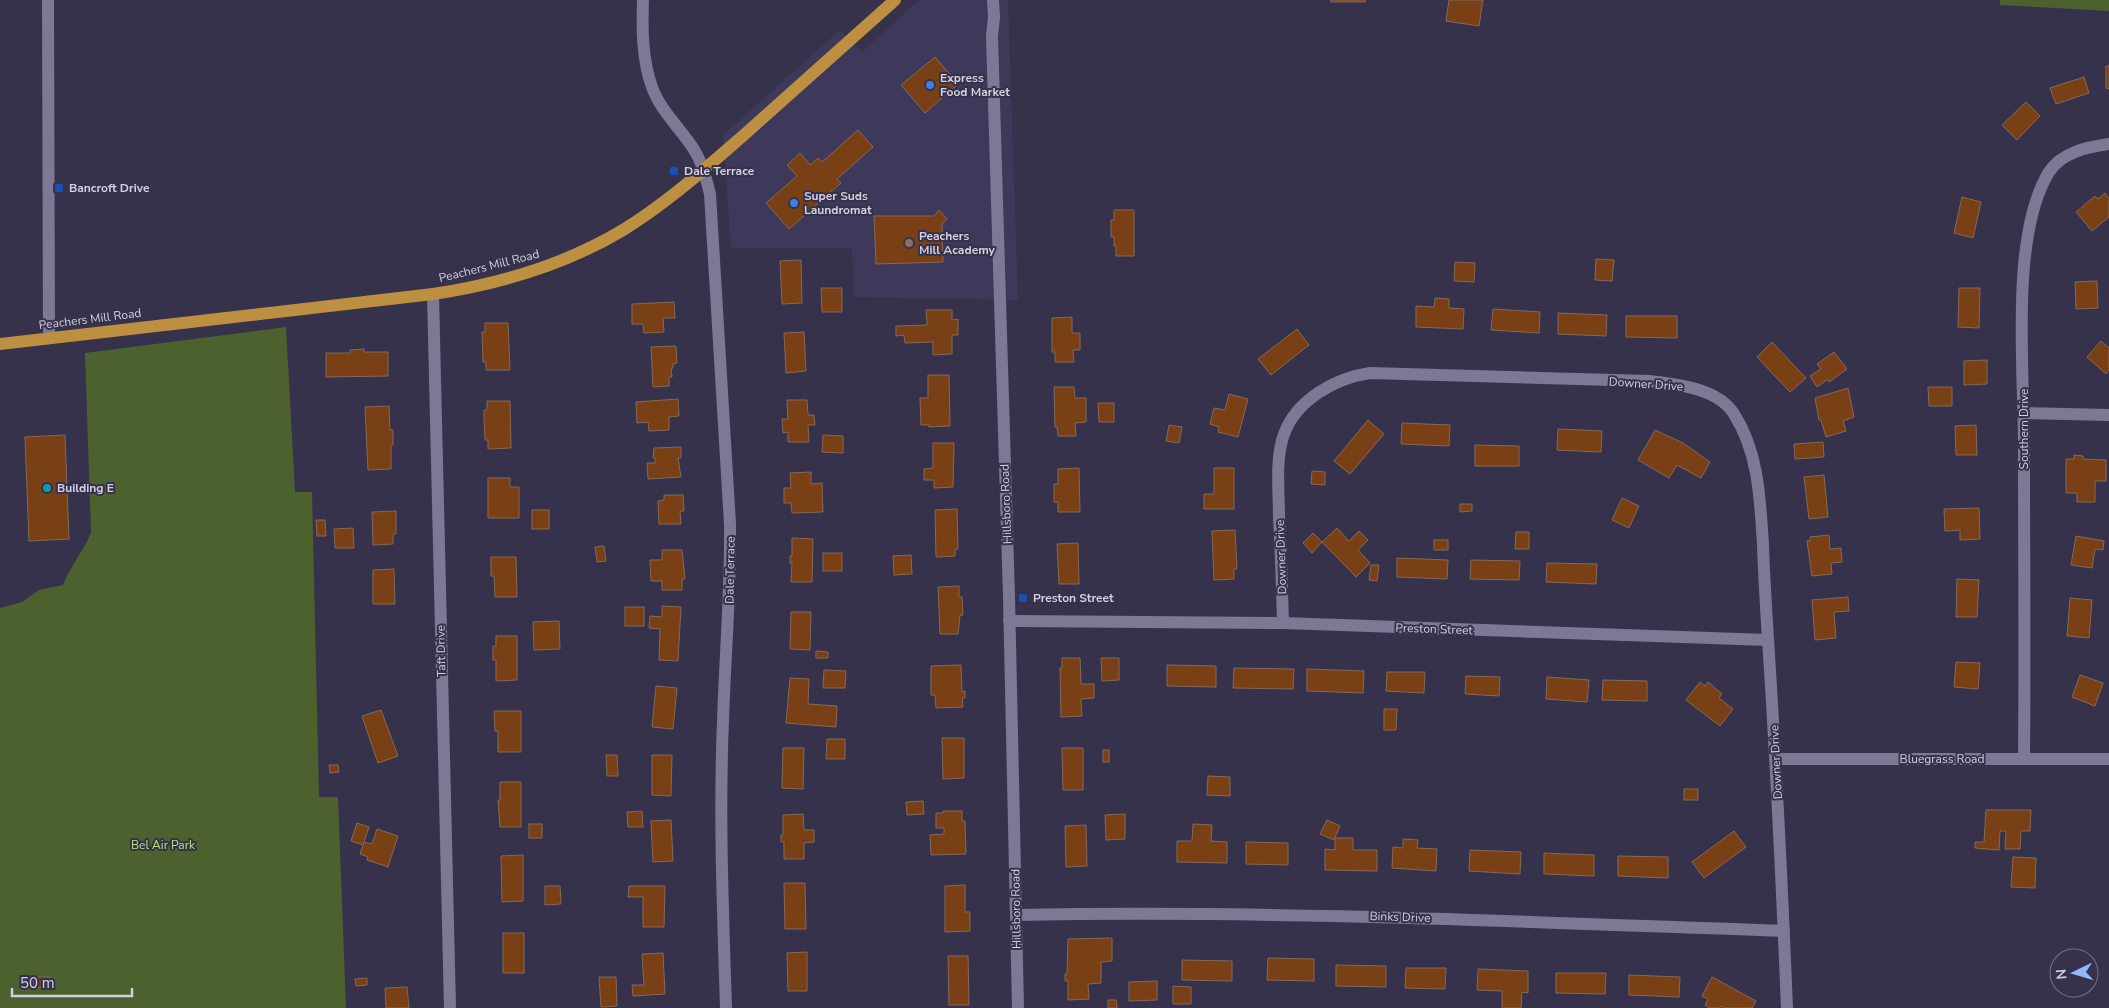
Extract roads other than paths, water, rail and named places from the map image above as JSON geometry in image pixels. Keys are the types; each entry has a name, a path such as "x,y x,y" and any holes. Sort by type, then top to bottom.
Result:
{"main road":[{"name":"Peachers Mill Road","path":"0,344 433,294 465,289 547,266 587,248 638,220 704,169 895,0"}],"street":[{"path":"48,0 49,337"},
{"name":"Dale Terrace","path":"643,0 642,32 645,63 652,89 693,148 704,169 710,194 730,524 731,575 721,783 726,1008"},
{"name":"Hillsboro Road","path":"993,0 992,36 1018,1008"},
{"name":"Southern Drive","path":"2024,759 2024,412 2022,305 2027,244 2041,187 2050,170 2062,158 2080,150 2109,144"},
{"name":"Taft Drive","path":"433,294 450,1008"},
{"name":"Downer Drive","path":"1283,623 1278,478 1280,452 1284,434 1294,417 1305,404 1337,381 1370,373 1649,381 1674,383 1696,388 1719,400 1734,412 1742,429 1752,453 1760,497 1776,759 1787,1008"},
{"path":"2024,412 2109,416"},
{"name":"Preston Street","path":"1009,621 1283,623 1768,640"},
{"name":"Bluegrass Road","path":"1776,759 2109,759"},
{"name":"Binks Drive","path":"1016,915 1162,912 1299,914 1784,931"}],"place":[{"name":"Express Food Market","path":"930,85"},
{"name":"Dale Terrace","path":"674,171"},
{"name":"Bancroft Drive","path":"59,188"},
{"name":"Super Suds Laundromat","path":"794,203"},
{"name":"Peachers Mill Academy","path":"909,243"},
{"name":"Building E","path":"47,488"},
{"name":"Preston Street","path":"1023,598"}],"park label":[{"name":"Bel Air Park","path":"163,845"}]}
